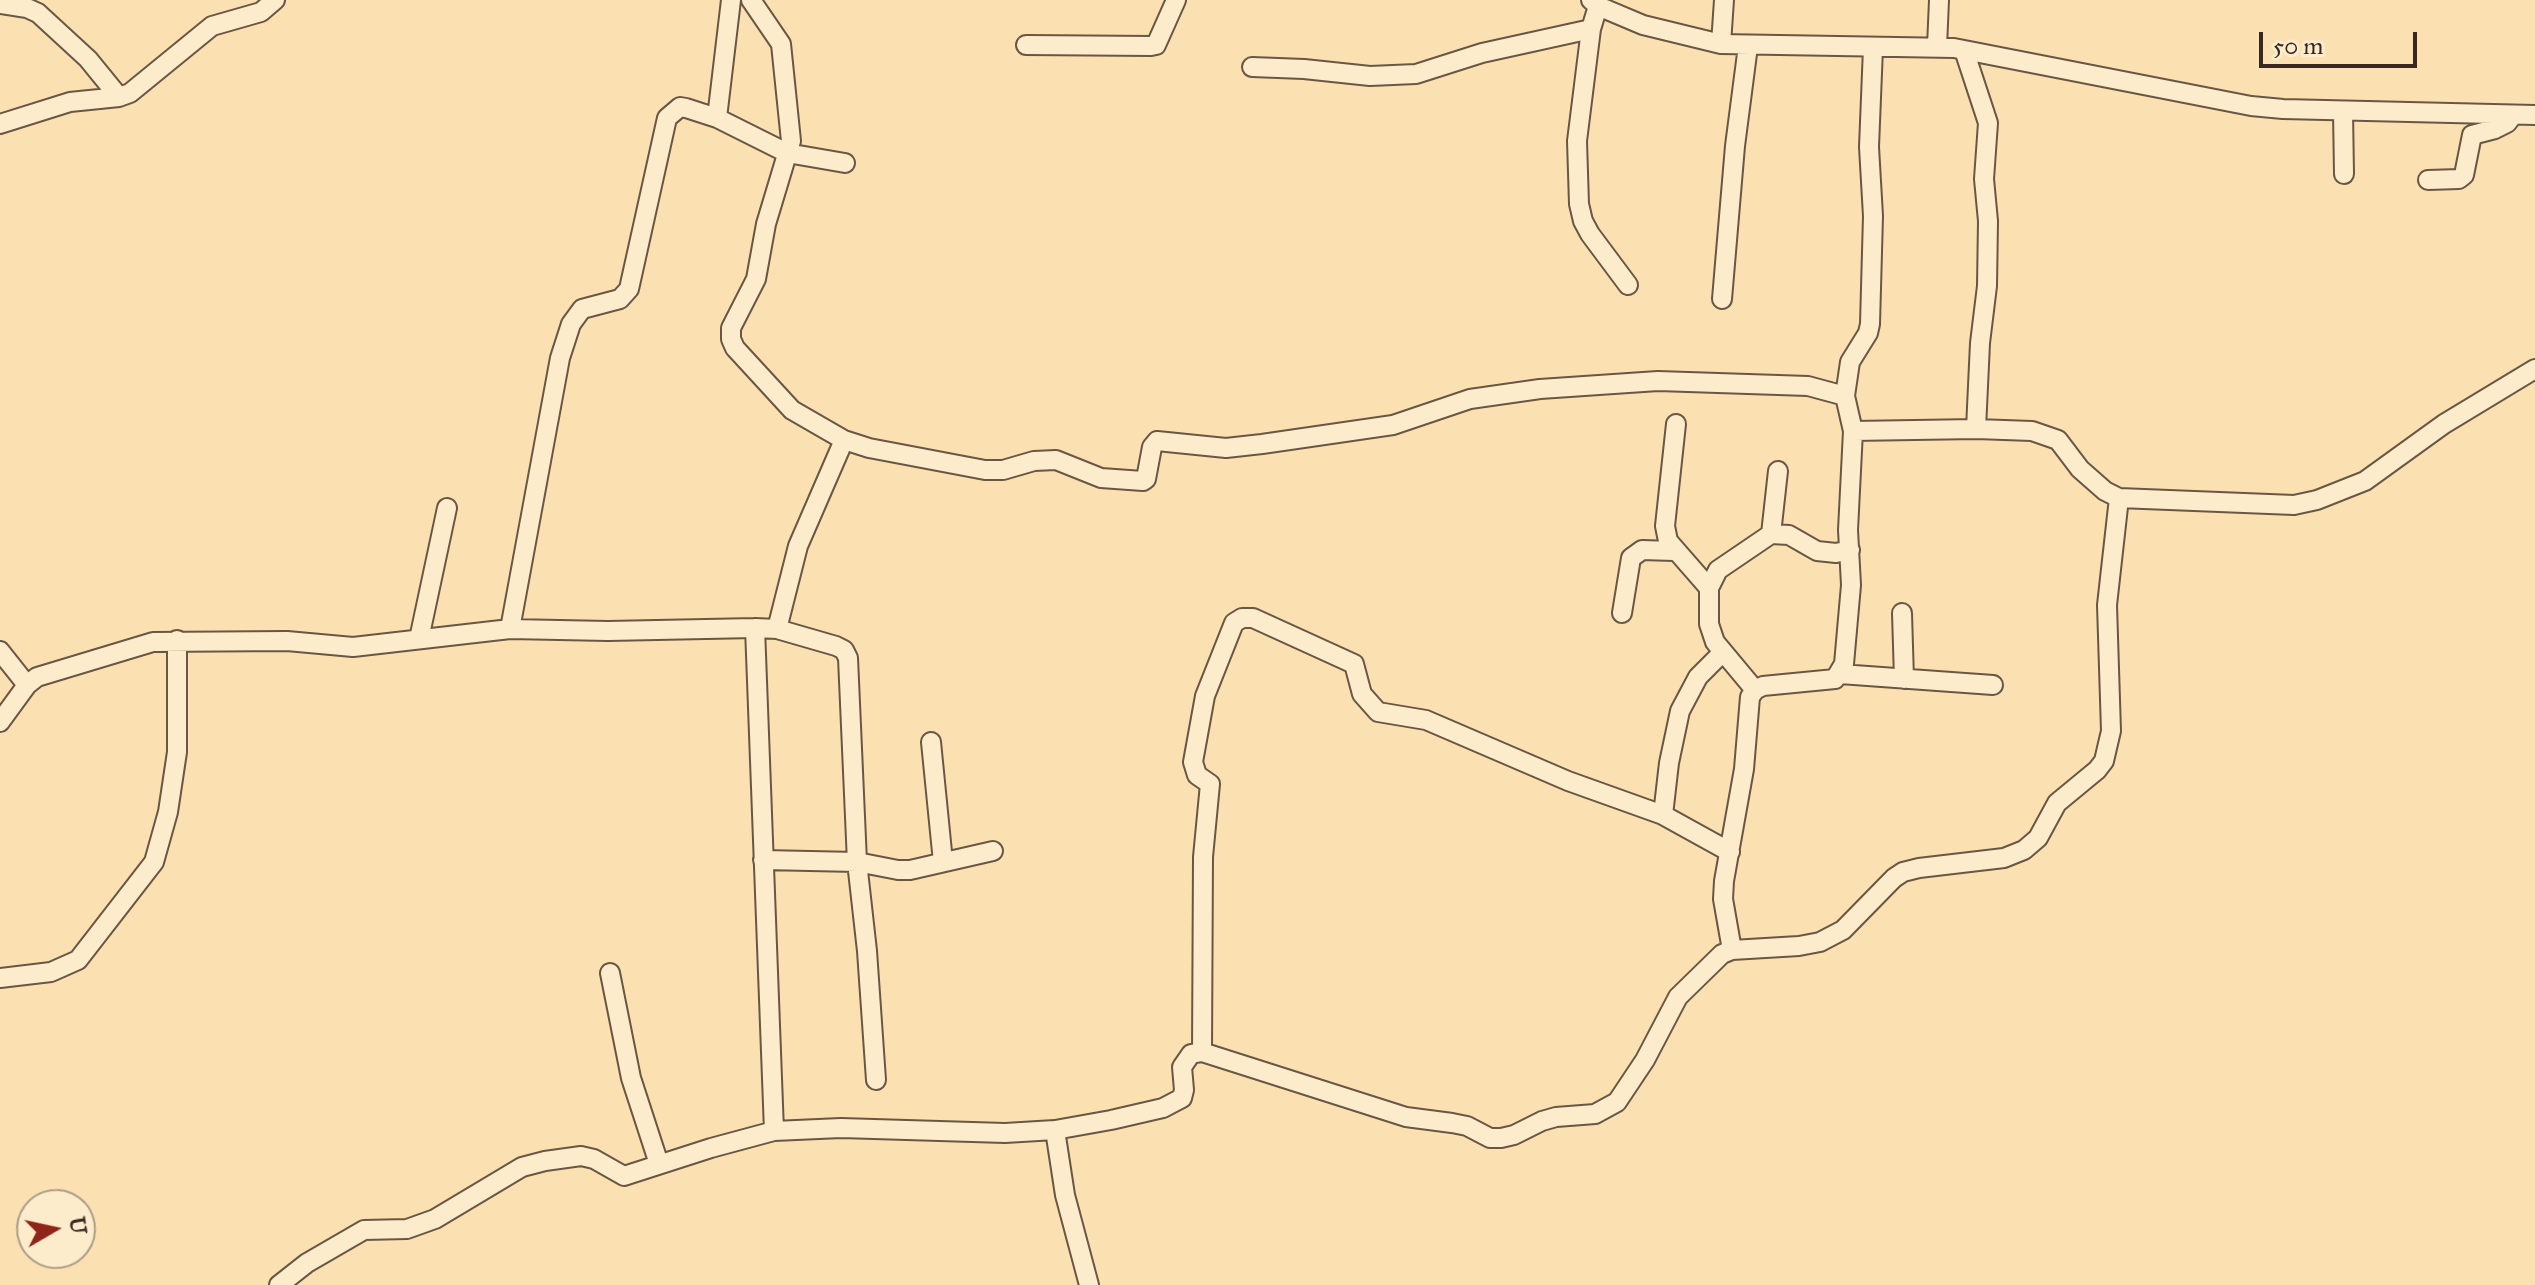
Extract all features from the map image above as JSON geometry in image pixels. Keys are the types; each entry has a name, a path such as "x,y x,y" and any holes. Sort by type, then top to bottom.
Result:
{"street":[{"path":"0,124 70,102 130,93 212,26 261,12 275,0"},
{"path":"717,118 734,0 751,0 781,44 791,141 766,224 756,279 731,328 731,339 735,348 792,410 844,440 869,448 985,470 1003,470 1034,461 1056,460 1101,478 1143,481 1152,447 1157,441 1226,448 1262,444 1393,425 1470,399 1540,389 1658,381 1808,386 1845,396"},
{"path":"1026,45 1105,48 1156,45 1176,0"},
{"path":"1721,44 1724,0"},
{"path":"1937,47 1939,0"},
{"path":"1628,285 1590,234 1579,204 1577,141 1594,3 1643,25 1721,44 1937,47 2082,71 2251,106 2535,115"},
{"path":"0,4 38,13 88,59 119,97"},
{"path":"1252,67 1370,76 1416,74 1482,53 1591,29"},
{"path":"1722,299 1735,146 1748,46"},
{"path":"1840,674 1848,635 1851,585 1853,431 1845,396 1850,362 1868,333 1870,324 1873,209 1869,147 1873,48"},
{"path":"1964,50 1988,123 1984,179 1988,221 1987,286 1980,343 1976,429"},
{"path":"510,629 560,358 571,324 582,309 620,299 629,289 667,118 680,107 717,118 787,153 845,163"},
{"path":"2343,111 2344,174"},
{"path":"2428,180 2459,179 2466,168 2472,135 2495,129 2507,123 2513,115"},
{"path":"1853,431 2032,431 2058,440 2080,469 2096,484 2119,498 2294,505 2317,500 2365,481 2444,424 2535,369"},
{"path":"1676,424 1665,526 1668,541 1709,588"},
{"path":"777,629 795,554 844,440"},
{"path":"1771,534 1778,471"},
{"path":"279,1285 307,1263 364,1230 407,1229 435,1219 522,1167 581,1156 594,1159 624,1176 774,1131 841,1128 1005,1133 1055,1130 1111,1120 1175,1103 1182,1098 1184,1090 1182,1067 1191,1054 1202,1052 1406,1117 1467,1126 1490,1138 1514,1135 1556,1117 1595,1114 1617,1102 1645,1060 1678,997 1713,960 1732,950 1820,942 1843,930 1903,872 2004,858 2024,850 2038,838 2057,803 2097,770 2104,761 2111,731 2106,620 2119,498"},
{"path":"419,639 447,508"},
{"path":"1755,690 1722,653 1709,624 1709,588 1718,570 1771,534 1789,535 1817,551 1836,553 1850,550"},
{"path":"1622,613 1631,558 1638,551 1674,551"},
{"path":"1902,613 1904,679"},
{"path":"1202,1052 1203,857 1210,784 1197,775 1193,762 1205,696 1234,623 1242,618 1253,618 1354,664 1362,694 1378,712 1426,720 1568,781 1663,815 1730,852"},
{"path":"755,628 774,1131"},
{"path":"0,722 27,685 37,677 153,642 287,641 353,647 510,629 755,628 777,629 836,646 844,650 848,658 857,862 876,1080"},
{"path":"0,978 51,972 78,960 154,862 168,812 177,752 177,640"},
{"path":"0,651 27,685"},
{"path":"1663,815 1669,763 1680,711 1698,677 1722,653"},
{"path":"1732,950 1723,899 1744,769 1750,697 1755,690 1763,686 1828,681 1840,674 1993,685"},
{"path":"931,742 943,862"},
{"path":"763,860 857,862 898,870 993,851"},
{"path":"610,973 631,1078 659,1164"},
{"path":"1055,1130 1065,1195 1089,1285"}]}
